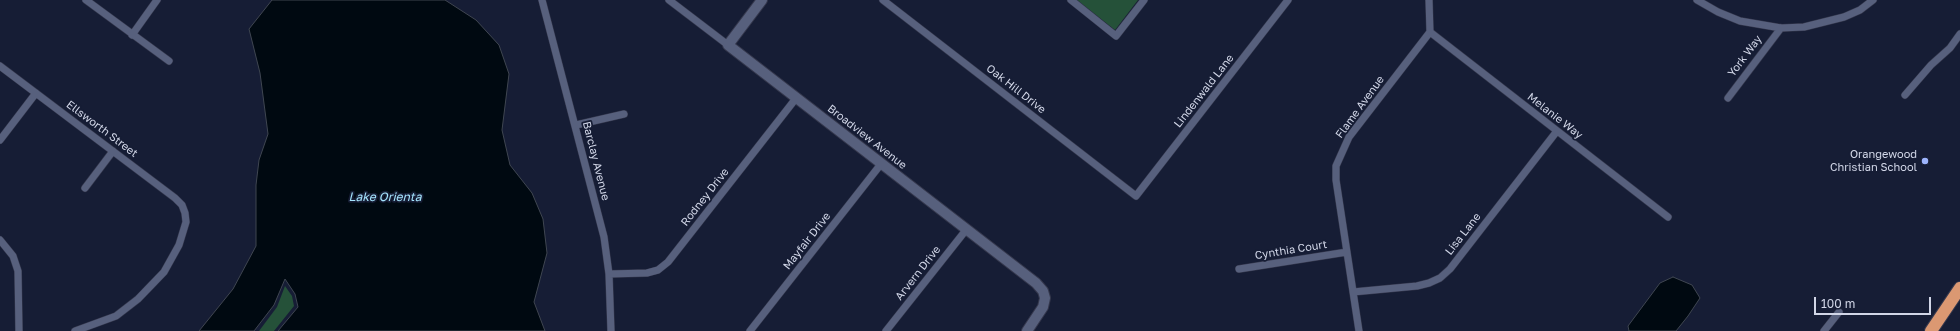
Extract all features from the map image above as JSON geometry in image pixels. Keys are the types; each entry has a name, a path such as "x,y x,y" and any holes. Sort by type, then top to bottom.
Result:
{"highway":[{"path":"1931,331 1960,288"}],"street":[{"path":"86,0 169,61"},
{"path":"132,34 157,0"},
{"name":"Barclay Avenue","path":"542,0 576,125 604,237 609,274 611,331"},
{"name":"Broadview Avenue","path":"669,0 797,97 881,164 1036,283 1045,298 1039,315 1027,331"},
{"path":"728,45 762,0"},
{"name":"Oak Hill Drive","path":"883,0 1136,196"},
{"path":"1070,0 1116,36 1144,0"},
{"name":"Lindenwald Lane","path":"1136,196 1288,0"},
{"path":"1429,0 1430,32"},
{"path":"1697,0 1718,12 1740,21 1781,28 1804,27 1844,17 1860,10 1873,0"},
{"name":"York Way","path":"1728,98 1781,28"},
{"name":"Melanie Way","path":"1430,32 1668,217"},
{"name":"Flame Avenue","path":"1359,331 1336,180 1336,166 1349,137 1430,32"},
{"path":"1905,95 1931,65 1950,48 1960,34"},
{"name":"Ellsworth Street","path":"0,66 175,198 182,205 186,214 186,222 179,245 164,272 138,299 116,316 75,331"},
{"path":"0,140 36,93"},
{"name":"Rodney Drive","path":"609,274 647,273 658,270 668,262 797,97"},
{"path":"576,125 624,114"},
{"name":"Lisa Lane","path":"1353,292 1417,286 1440,278 1450,269 1557,131"},
{"path":"85,188 113,151"},
{"name":"Mayfair Drive","path":"750,331 881,164"},
{"name":"Arvern Drive","path":"886,331 966,230"},
{"path":"0,240 13,256 18,271 19,331"},
{"name":"Cynthia Court","path":"1239,269 1347,252"},
{"path":"1824,331 1839,312"}],"green space":[{"path":"1077,0 1138,0 1115,30"},
{"path":"285,286 292,296 294,306 274,331 259,331 277,307"}],"water":[{"name":"Lake Orienta","path":"272,0 445,0 476,20 499,45 509,74 502,130 510,165 532,193 543,219 547,253 534,302 545,331 278,331 298,307 295,294 285,279 274,305 254,331 199,331 233,289 256,246 256,185 259,160 268,134 260,73 249,29"},
{"path":"1673,277 1692,285 1700,298 1676,331 1629,331 1628,326 1660,283"}],"place":[{"name":"Orangewood Christian School","path":"1925,161"}]}
